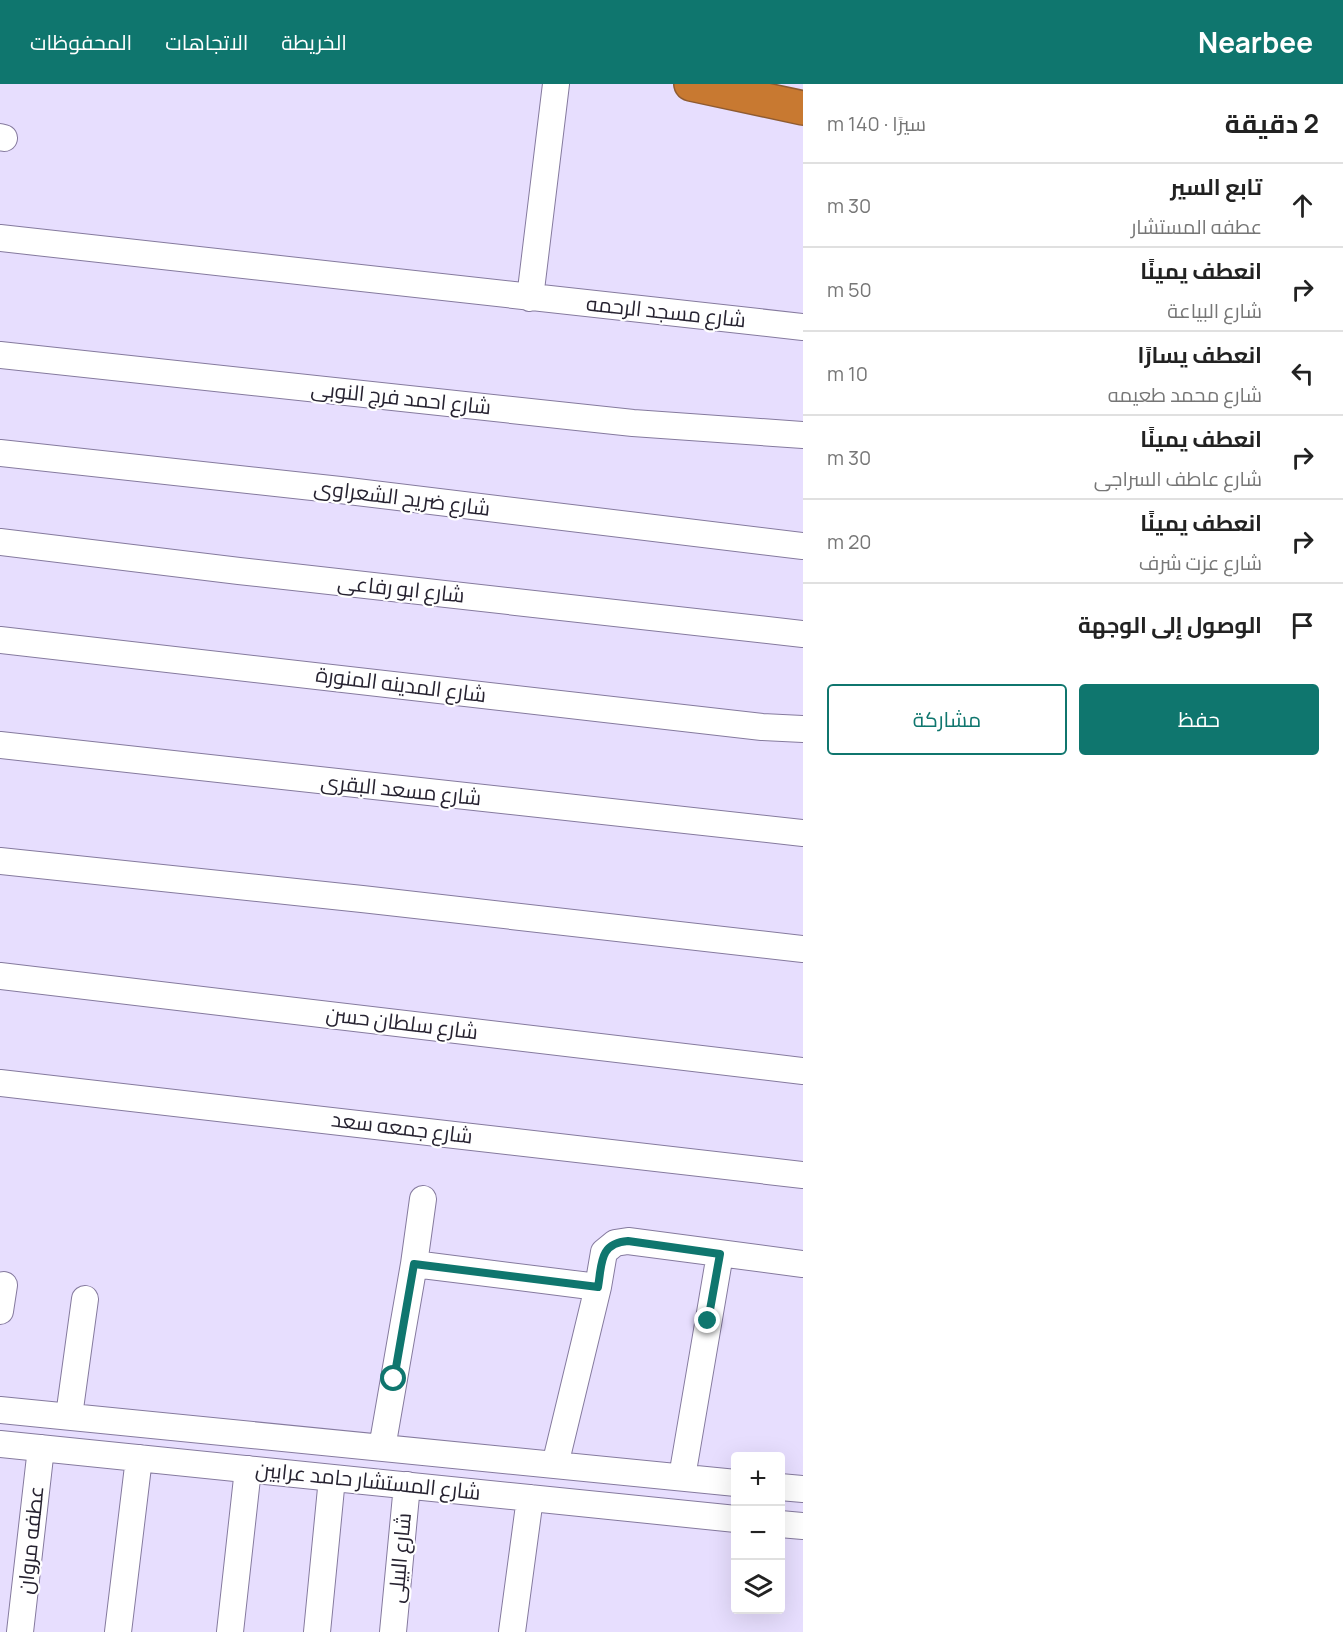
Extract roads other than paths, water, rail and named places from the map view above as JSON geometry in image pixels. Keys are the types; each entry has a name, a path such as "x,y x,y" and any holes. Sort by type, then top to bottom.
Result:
{"highway":[{"path":"691,84 803,108"}],"street":[{"path":"530,298 556,84"},
{"name":"شارع مسجد الرحمه","path":"0,238 803,327"},
{"name":"شارع احمد فرج النوبى","path":"0,355 633,423 803,435"},
{"name":"شارع ضريح الشعراوى","path":"0,453 803,546"},
{"name":"شارع ابو رفاعى","path":"0,542 803,634"},
{"name":"شارع المدينه المنورة","path":"0,640 762,727 803,729"},
{"name":"شارع مسعد البقرى","path":"0,745 803,834"},
{"path":"0,861 803,949"},
{"name":"شارع سلطان حسن","path":"0,976 803,1071"},
{"name":"شارع جمعه سعد","path":"0,1083 803,1175"},
{"path":"382,1448 423,1199"},
{"path":"555,1465 598,1287 604,1252 615,1243 628,1241 803,1264"},
{"path":"682,1477 720,1254"},
{"path":"414,1264 598,1287"},
{"path":"0,1311 4,1285"},
{"path":"69,1416 85,1299"},
{"name":"شارع المستشار حامد عرابين","path":"0,1410 731,1483"},
{"name":"شارع المستشار حامد عرابين","path":"0,1444 731,1519"},
{"name":"عطفه مروان","path":"20,1632 41,1448"},
{"path":"118,1632 139,1458"},
{"path":"230,1632 248,1469"},
{"path":"317,1632 332,1478"},
{"name":"شارع البيلى","path":"393,1632 407,1485"},
{"path":"785,1488 803,1490"},
{"path":"512,1632 530,1498"},
{"path":"785,1524 803,1526"}]}
